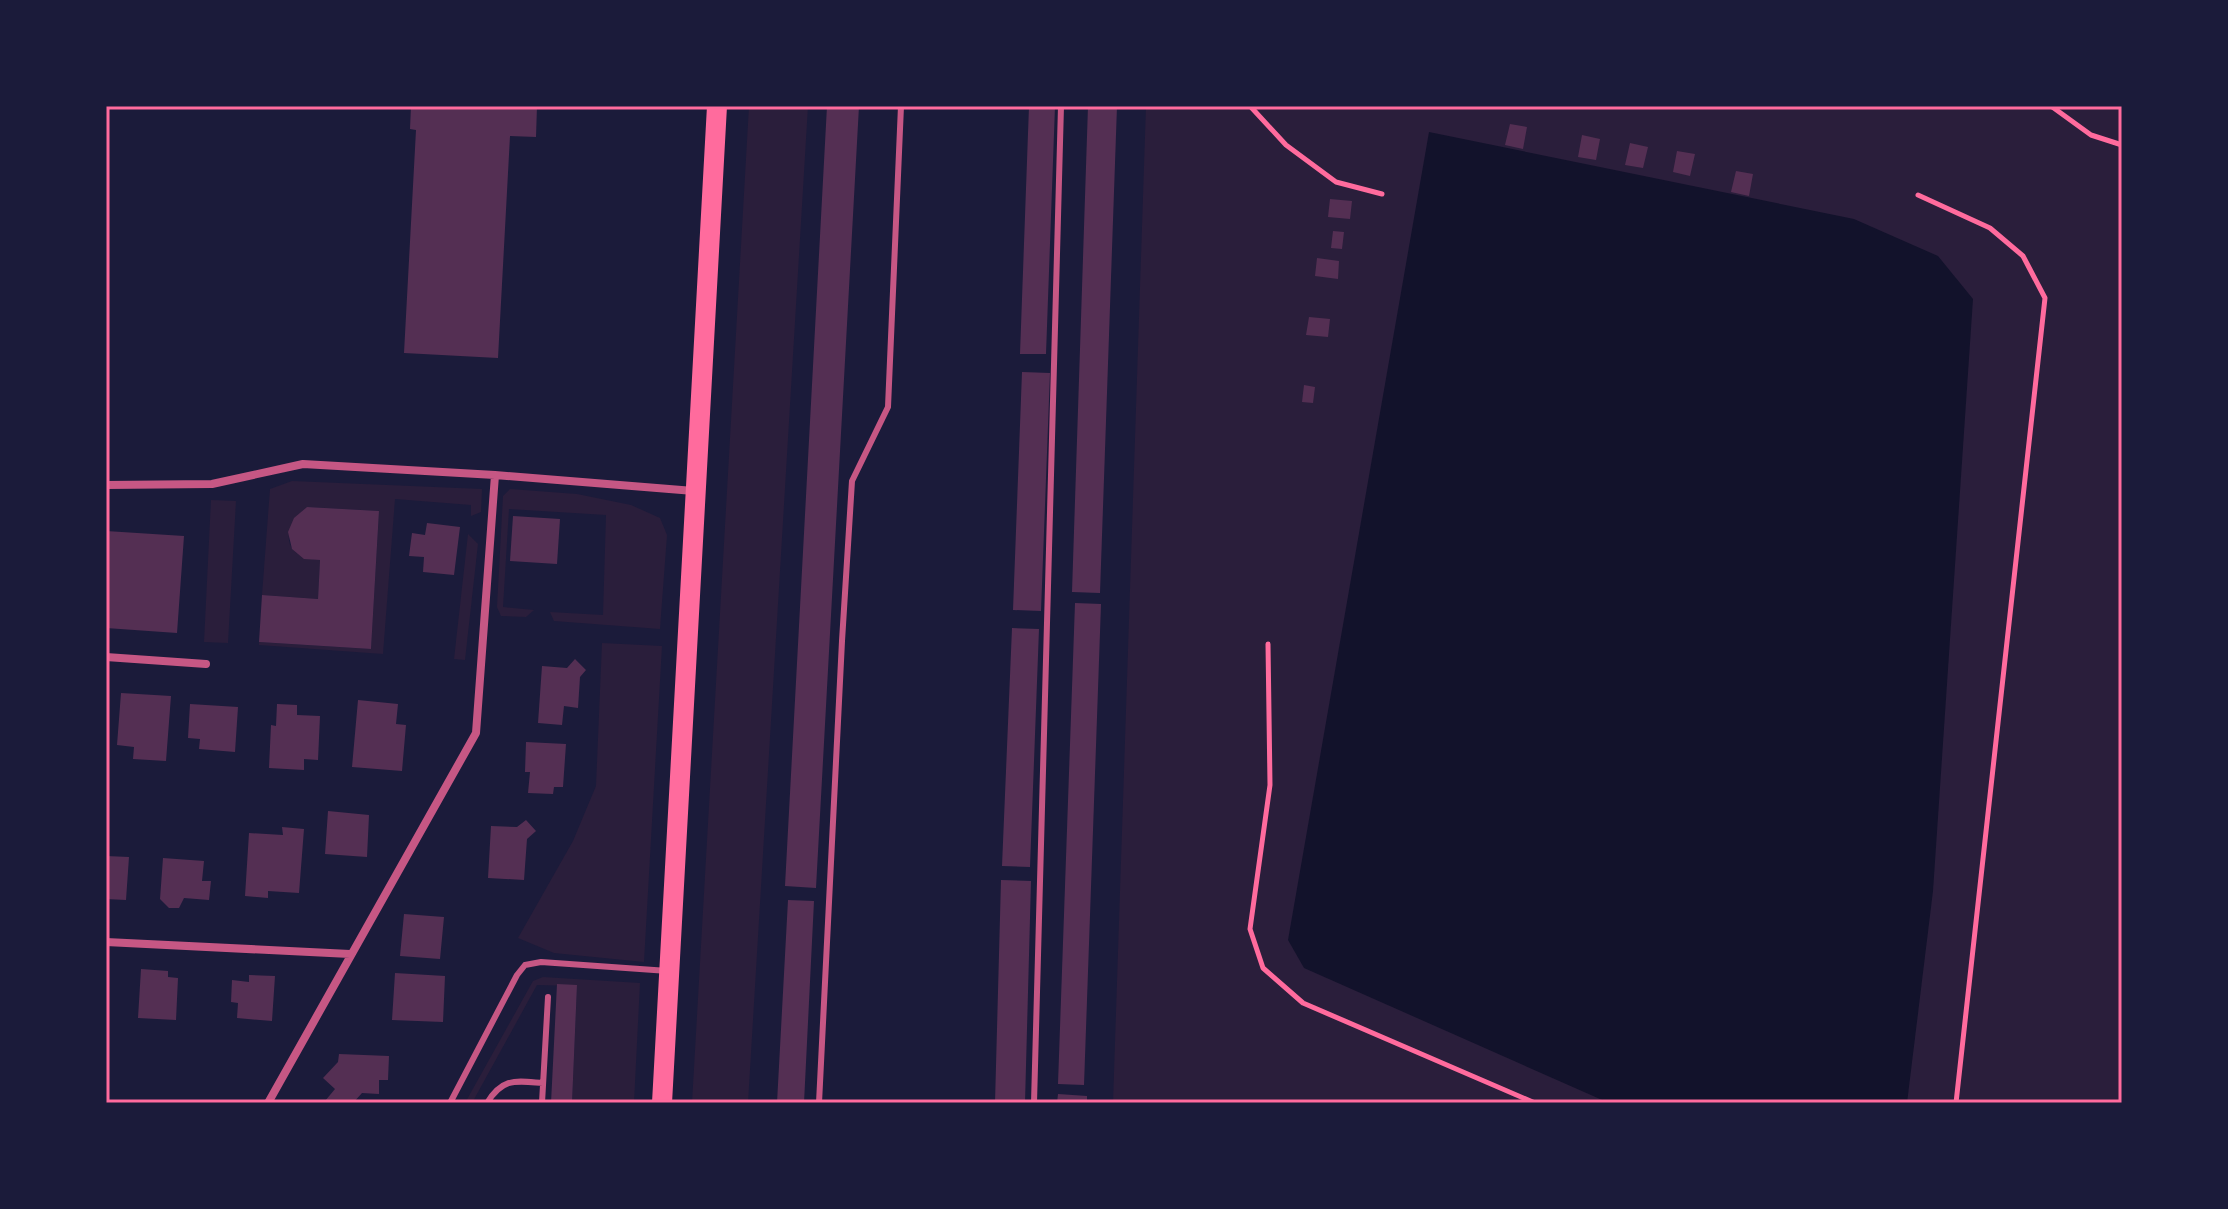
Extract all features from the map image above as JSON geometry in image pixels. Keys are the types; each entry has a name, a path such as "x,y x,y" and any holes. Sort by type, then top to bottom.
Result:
{"main road":[{"path":"662,1103 717,106"}],"street":[{"path":"106,485 212,484 303,464 696,491"},
{"path":"268,1103 476,733 495,475"},
{"path":"106,657 206,664"},
{"path":"106,942 350,954"}],"lane":[{"path":"819,1103 852,481 888,407 901,106"},
{"path":"1034,1103 1061,106"},
{"path":"450,1103 525,965 541,962 670,971"},
{"path":"542,1103 548,997"},
{"path":"487,1103 495,1091 510,1081 543,1083"}],"path":[{"path":"1250,106 1286,145 1336,182 1382,194"},
{"path":"2051,106 2091,135 2122,145"},
{"path":"1918,195 1990,228 2023,256 2045,298 1956,1103"},
{"path":"1268,644 1270,785 1250,929 1263,968 1303,1003 1535,1103"}],"shaded area":[{"path":"749,106 808,106 748,1103 692,1103"},
{"path":"1146,106 2122,106 2122,1103 1113,1103"},
{"path":"1429,132 1854,219 1938,256 1973,299 1933,891 1907,1103 1609,1103 1304,968 1288,940"},
{"path":"292,481 482,489 481,512 471,516 471,505 395,499 383,654 259,645 259,642 371,649 379,511 307,507 292,524 289,541 298,554 320,560 318,599 262,595 270,489"},
{"path":"510,489 577,494 631,505 660,518 667,535 660,629 554,621 550,612 603,615 606,515 509,509 503,607 534,610 526,617 501,616 497,607 503,496"},
{"path":"211,500 236,501 228,643 204,642"},
{"path":"468,534 478,544 465,660 454,659"},
{"path":"602,643 662,646 644,962 554,953 518,938 573,841 596,786"},
{"path":"543,977 640,983 634,1103 572,1103 577,986 537,985 472,1103 465,1103 533,981"}],"building":[{"path":"411,106 537,106 536,137 510,136 498,358 404,353 416,130 410,129"},
{"path":"827,106 859,106 816,888 785,886"},
{"path":"1029,106 1055,106 1046,354 1020,354"},
{"path":"1088,106 1117,106 1100,593 1072,592"},
{"path":"1510,124 1527,127 1523,149 1505,145"},
{"path":"1582,135 1600,139 1596,160 1578,157"},
{"path":"1630,143 1648,147 1643,168 1625,165"},
{"path":"1677,151 1695,154 1690,176 1673,172"},
{"path":"1736,171 1753,174 1749,196 1731,192"},
{"path":"1330,199 1352,201 1350,219 1328,217"},
{"path":"1333,231 1344,232 1342,249 1331,248"},
{"path":"1317,258 1339,261 1338,279 1315,276"},
{"path":"1309,317 1330,319 1328,337 1306,335"},
{"path":"1022,372 1050,373 1041,611 1013,610"},
{"path":"1304,385 1315,387 1313,403 1302,402"},
{"path":"307,507 379,511 371,649 259,642 262,595 318,599 320,560 304,559 292,549 288,532 294,518"},
{"path":"513,516 560,519 557,564 510,561"},
{"path":"427,523 460,527 454,575 423,572 424,557 409,556 412,533 425,535"},
{"path":"106,531 184,536 177,633 106,628"},
{"path":"1075,603 1101,604 1084,1085 1058,1084"},
{"path":"1012,628 1039,629 1030,867 1002,866"},
{"path":"575,659 586,670 580,677 578,708 564,706 562,725 538,723 542,666 567,668"},
{"path":"121,693 171,696 166,761 133,759 134,747 117,745"},
{"path":"358,700 398,704 396,724 406,725 402,771 352,767"},
{"path":"190,704 238,707 235,752 199,749 200,739 188,738"},
{"path":"277,704 297,705 297,715 320,716 318,760 304,759 304,770 269,768 271,725 276,726"},
{"path":"526,742 566,744 563,787 554,787 553,794 528,793 530,772 525,772"},
{"path":"328,811 369,815 367,857 325,854"},
{"path":"526,820 536,831 527,839 524,880 488,878 491,826 517,827"},
{"path":"282,827 304,829 299,893 268,891 268,898 245,896 249,833 283,835"},
{"path":"106,856 129,857 126,900 106,899"},
{"path":"163,858 204,861 202,881 211,881 209,900 184,898 179,908 169,908 160,899"},
{"path":"1001,880 1031,881 1025,1103 995,1103"},
{"path":"788,900 814,901 804,1103 777,1103"},
{"path":"404,914 444,917 440,959 400,956"},
{"path":"141,969 168,971 168,977 178,978 176,1020 138,1018"},
{"path":"395,973 445,976 443,1022 392,1020"},
{"path":"249,975 275,976 272,1021 237,1018 238,1003 231,1002 232,980 249,982"},
{"path":"557,984 577,985 572,1103 551,1103"},
{"path":"339,1054 389,1056 388,1080 379,1080 379,1094 362,1093 353,1103 325,1101 335,1089 323,1078 338,1062"},
{"path":"1058,1094 1087,1096 1087,1103 1057,1103"}]}
